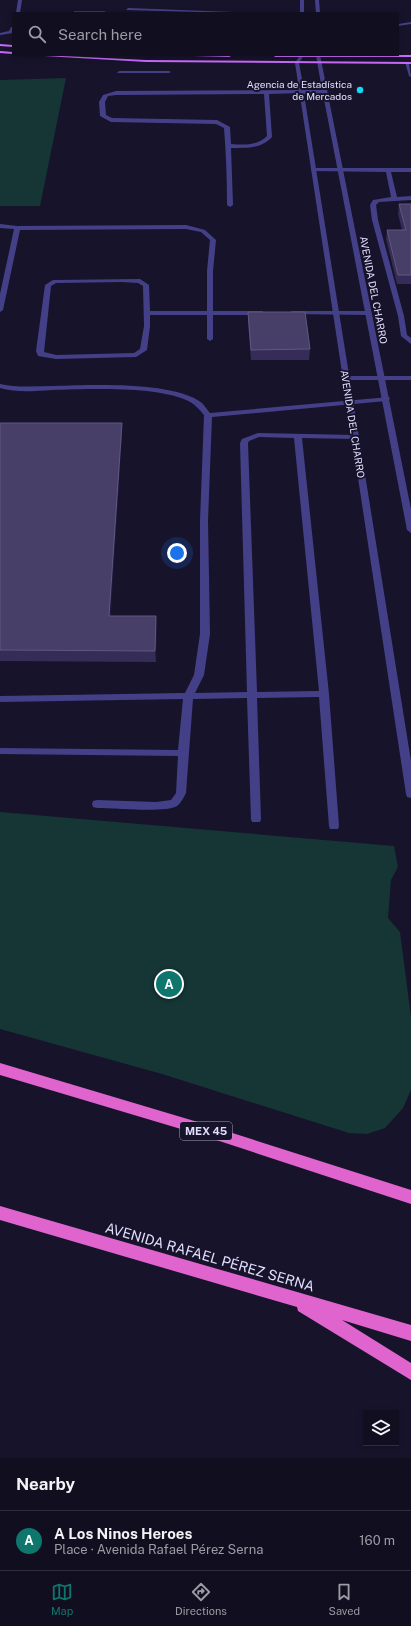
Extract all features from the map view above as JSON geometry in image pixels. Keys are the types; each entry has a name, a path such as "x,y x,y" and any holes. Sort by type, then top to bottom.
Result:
{"highway":[{"name":"MEX 45","path":"0,1069 410,1194"},
{"name":"AVENIDA RAFAEL PÉREZ SERNA","path":"0,1213 411,1334"},
{"path":"291,1298 411,1372"}],"main road":[{"path":"0,45 12,46"},
{"path":"0,52 12,53"},
{"path":"69,56 146,61 297,63 319,58 411,56"},
{"path":"308,56 319,58 409,63"},
{"path":"405,56 409,63"}],"street":[{"path":"18,12 20,0"},
{"path":"302,0 302,12"},
{"path":"317,0 318,12"},
{"path":"128,9 207,12"},
{"path":"399,25 411,23"},
{"path":"0,34 11,32 12,30"},
{"path":"297,63 301,56"},
{"name":"AVENIDA DEL CHARRO","path":"319,58 411,530"},
{"path":"142,72 146,61"},
{"name":"AVENIDA DEL CHARRO","path":"297,63 411,794"},
{"path":"409,63 411,76"},
{"path":"119,72 169,72"},
{"path":"230,205 230,172 227,146 227,127 222,123 111,120 103,116 102,102 106,95 116,92 325,92"},
{"path":"227,146 254,146 265,142 270,136 266,92"},
{"path":"313,170 411,170"},
{"path":"388,170 392,182 394,198"},
{"path":"411,198 379,200 375,201 373,205 374,220 401,316 404,336 411,342"},
{"path":"0,226 17,228 186,227 204,231 213,240 210,271 210,339"},
{"path":"0,310 17,228"},
{"path":"55,281 142,281 146,285 146,313 147,326 143,350 136,354 56,357 44,356 40,352 48,285 55,281"},
{"path":"288,313 369,312"},
{"path":"146,313 272,313"},
{"path":"346,378 411,378"},
{"path":"0,386 26,389 66,388 153,390 169,392 200,404 208,415 204,521 205,634 199,675 188,697 181,793 174,802 156,806 97,804"},
{"path":"208,415 386,399"},
{"path":"256,819 244,443 246,439 258,435 355,437"},
{"path":"298,436 324,694 334,826"},
{"path":"0,699 324,694"},
{"path":"0,751 183,753"}],"green space":[{"path":"66,78 40,206 0,206 0,80"},
{"path":"0,812 394,846 398,867 391,880 388,918 400,932 411,1017 411,1090 403,1108 385,1128 367,1134 349,1133 162,1074 0,1029"}],"building":[{"path":"399,204 411,204 411,275 398,275 387,230 406,230"},
{"path":"248,312 305,312 310,349 251,350"},
{"path":"0,423 122,423 109,616 156,616 155,651 0,650"}],"place":[{"name":"Agencia de Estadística de Mercados","path":"360,90"},
{"name":"A Los Ninos Heroes","path":"169,984"}]}
